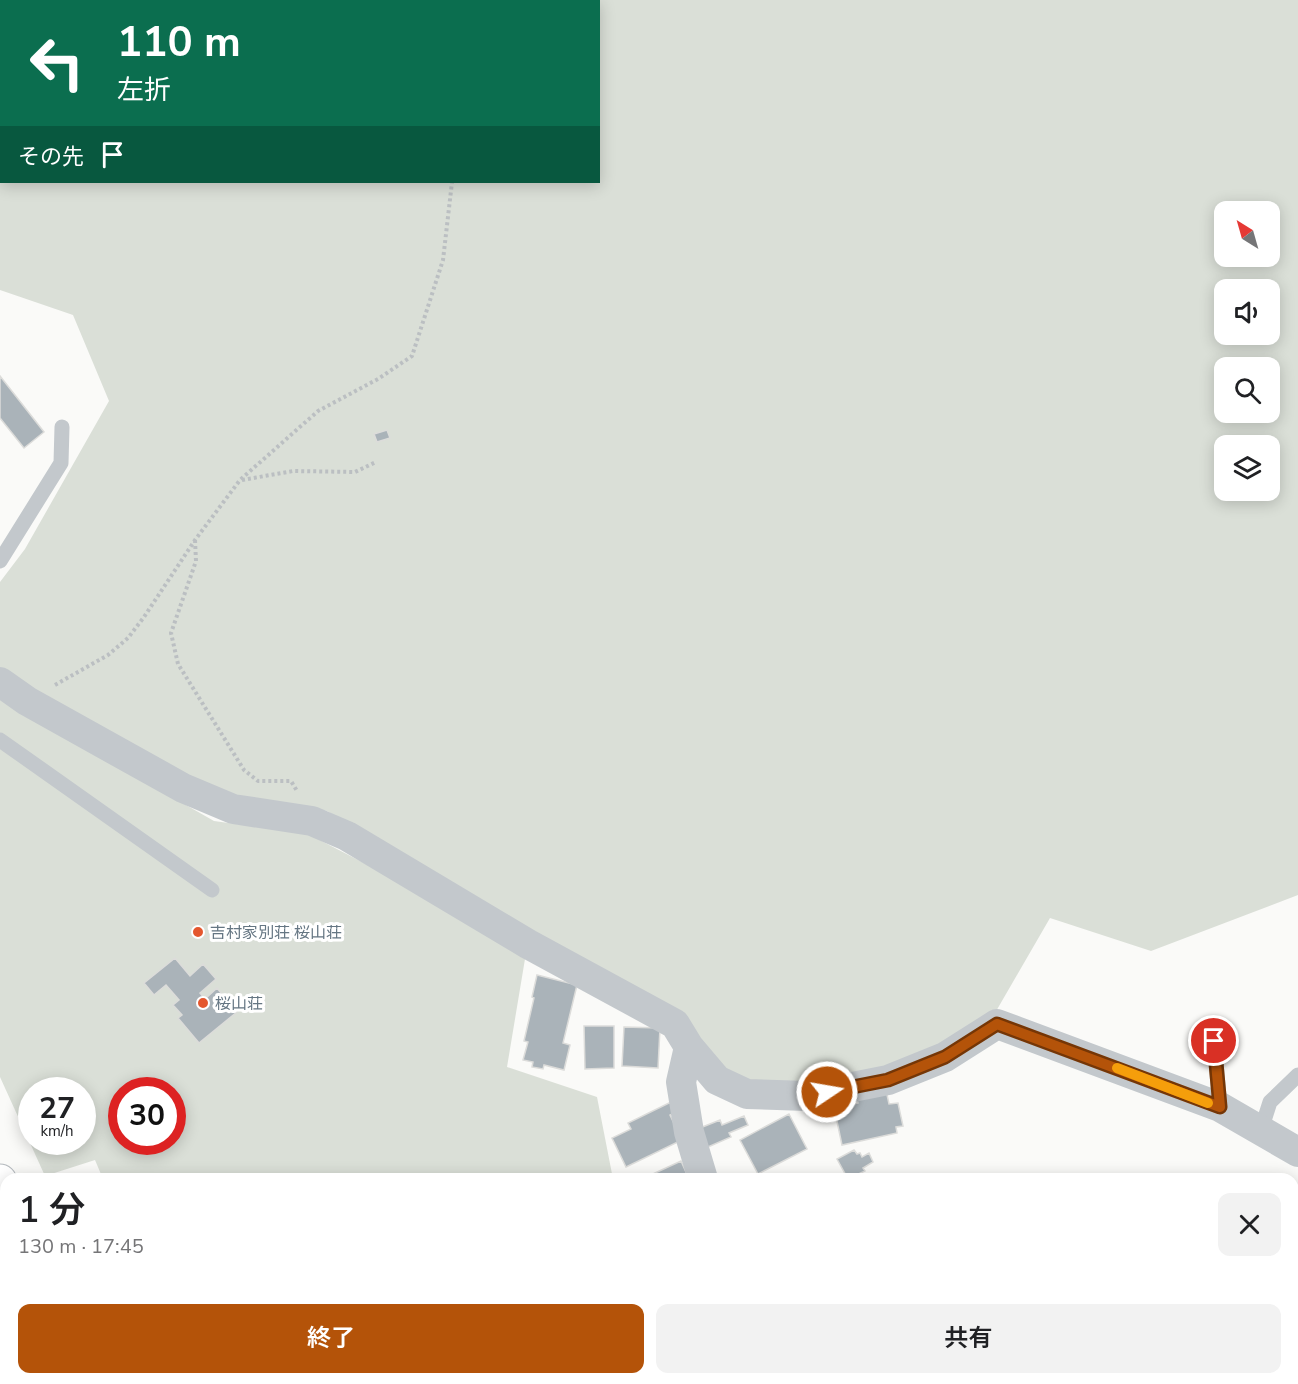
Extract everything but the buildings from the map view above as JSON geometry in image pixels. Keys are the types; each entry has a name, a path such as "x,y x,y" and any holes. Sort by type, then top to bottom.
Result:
{"street":[{"path":"0,682 27,701 183,788 233,809 312,821 347,836 518,938 675,1024 689,1047 717,1080 747,1094 807,1096 888,1080 945,1057 997,1024 1220,1107 1298,1152"},
{"path":"689,1047 681,1082 689,1132 701,1173"}],"lane":[{"path":"0,561 61,463 62,427"},
{"path":"0,740 212,890"},
{"path":"1214,1041 1220,1107"},
{"path":"1261,1130 1270,1102 1298,1076"}],"path":[{"path":"27,701 108,655 128,638 195,540 240,480 318,411 378,379 412,356 443,260 452,183"},
{"path":"240,480 293,471 355,472 376,462"},
{"path":"195,540 196,561 171,633 178,664 244,770 258,781 291,782 312,821"}],"shaded area":[{"path":"600,0 1298,0 1298,895 1151,951 1050,918 995,1013 942,1050 808,1088 749,1083 725,1072 611,978 327,811 238,797 192,779 53,702 0,667 0,582 25,549 109,401 73,315 0,290 0,183 600,183"},
{"path":"0,694 28,715 214,821 308,834 470,918 526,953 507,1067 597,1097 612,1173 100,1173 95,1160 54,1173 44,1173 35,1155 96,1155 96,1077 18,1077 18,1117 0,1077"}],"slow traffic":[{"path":"1117,1068 1208,1103"}],"place":[{"name":"吉村家別荘 桜山荘","path":"198,932"},
{"name":"桜山荘","path":"203,1003"}],"route":[{"path":"827,1092 888,1080 945,1057 997,1024 1220,1107 1214,1041"}]}
